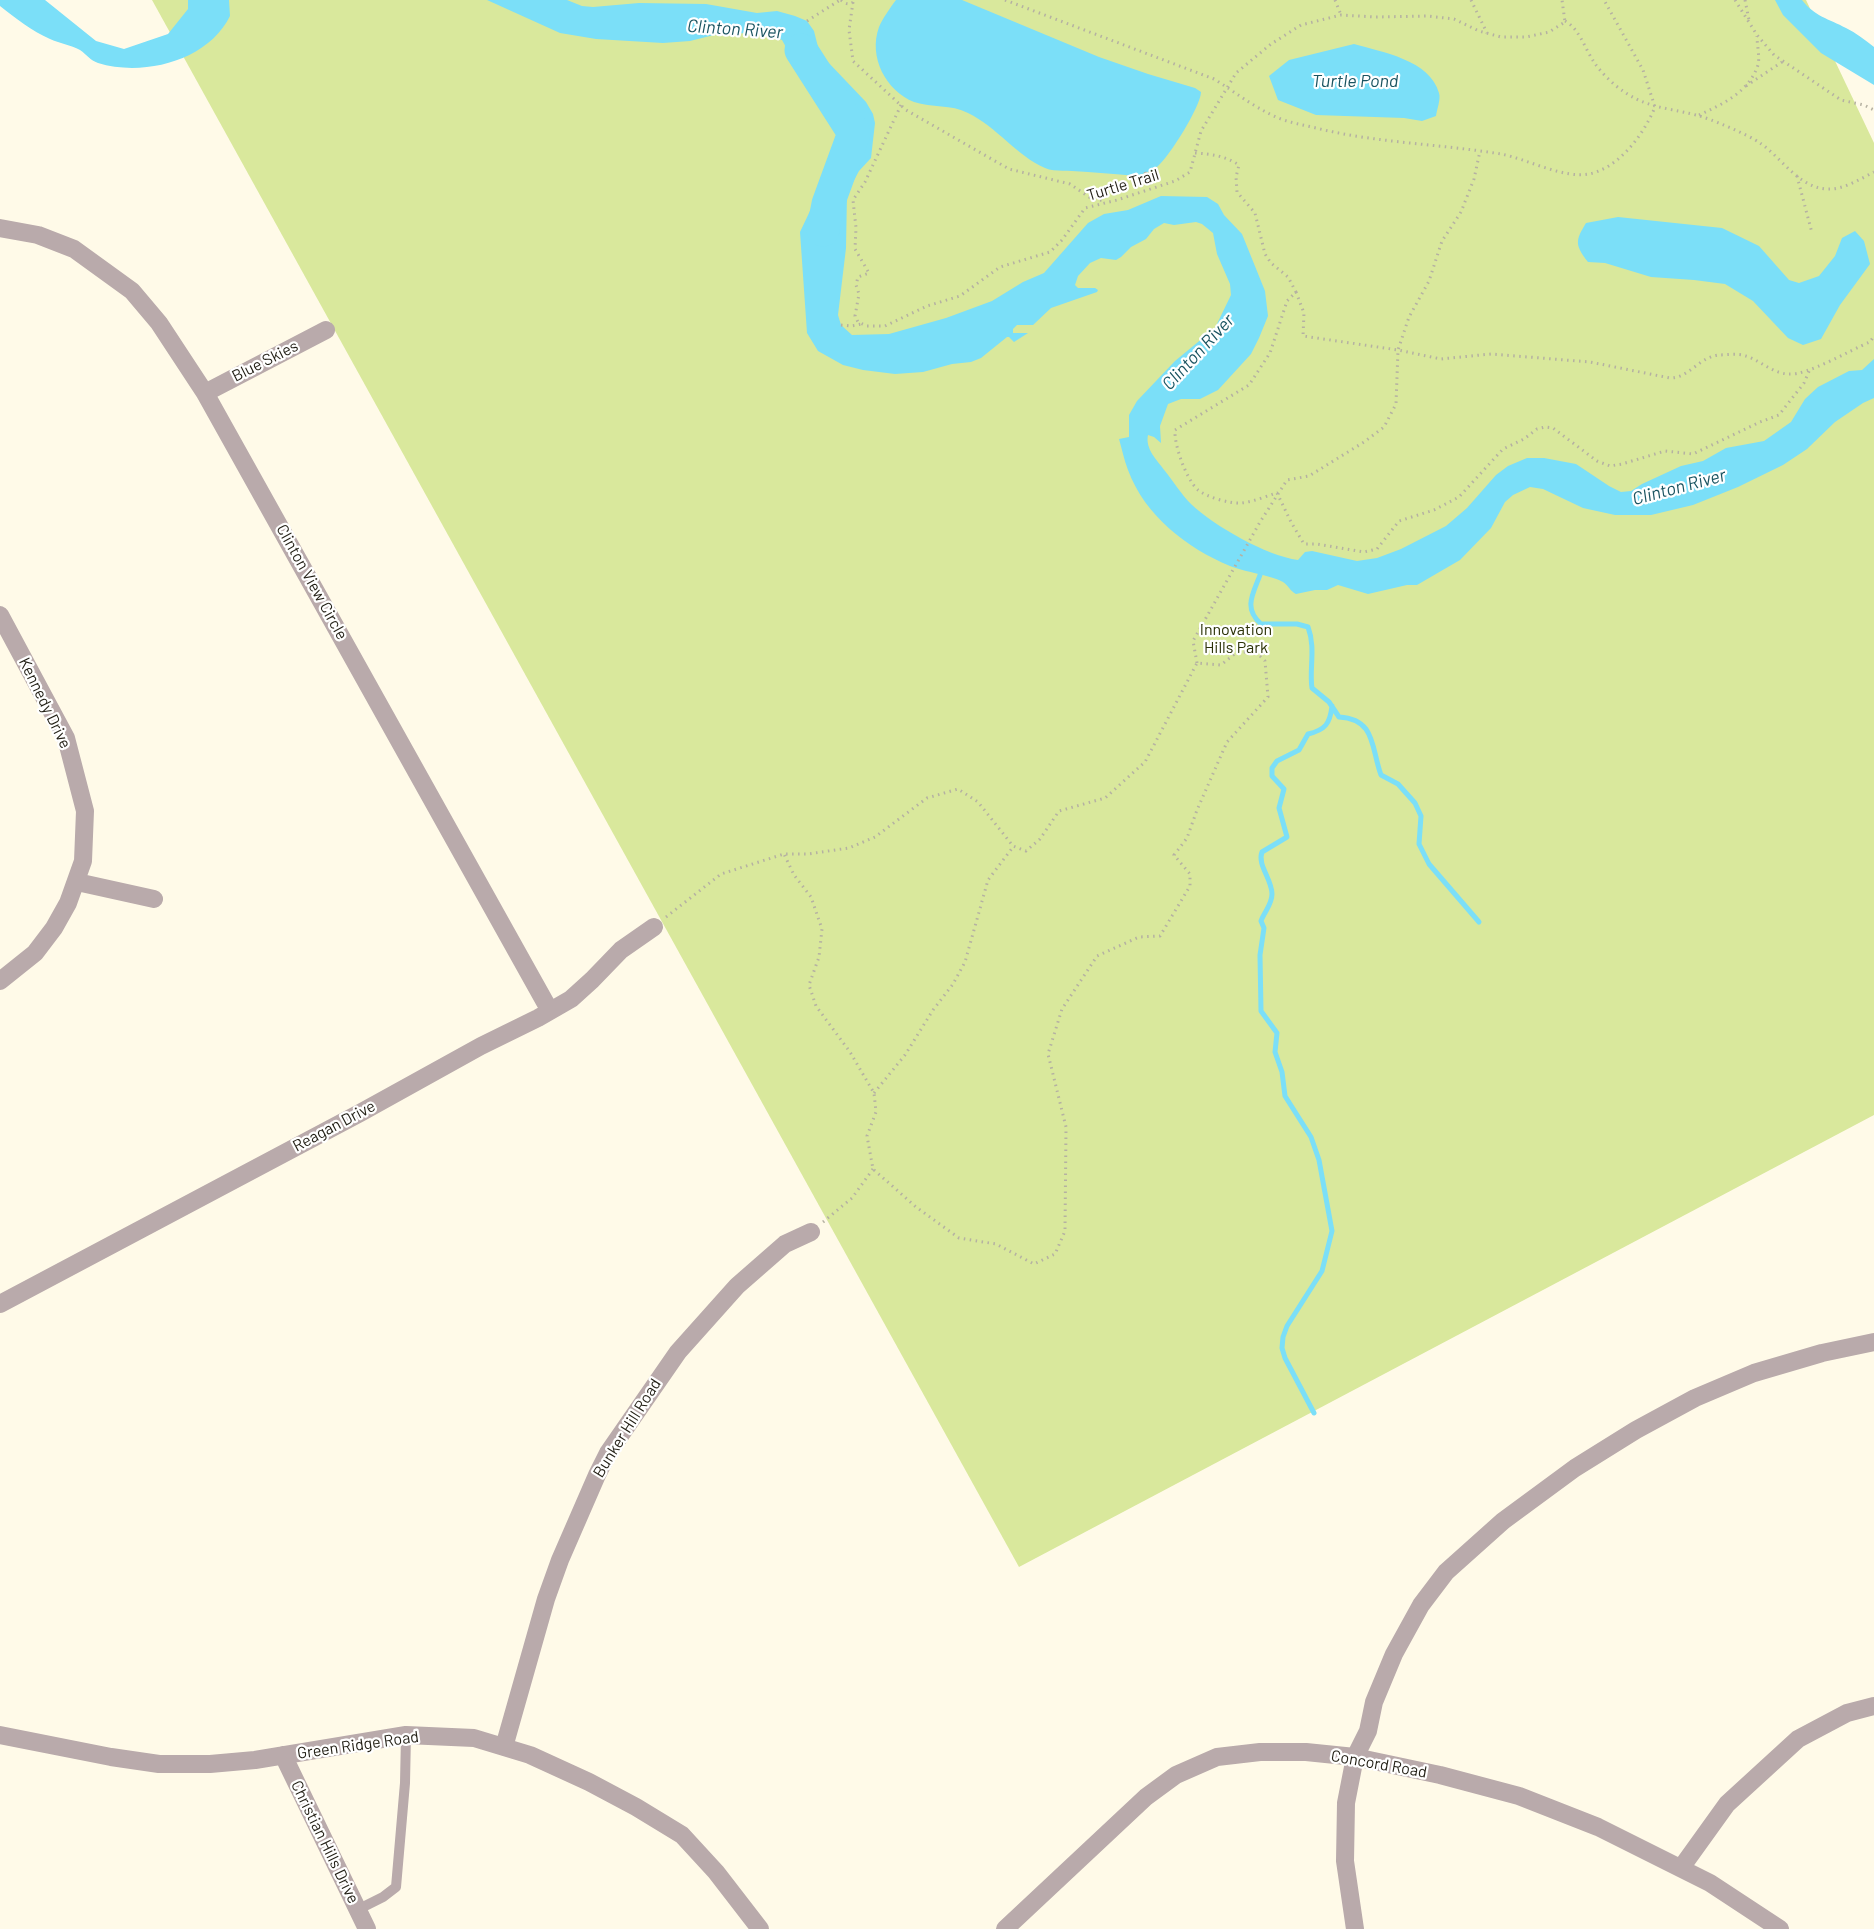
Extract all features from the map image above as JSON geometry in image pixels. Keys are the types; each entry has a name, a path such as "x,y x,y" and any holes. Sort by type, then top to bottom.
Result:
{"street":[{"name":"Clinton View Circle","path":"0,228 38,235 74,249 132,291 159,323 205,393 550,1011"},
{"name":"Blue Skies","path":"205,393 326,330"},
{"name":"Kennedy Drive","path":"0,615 66,738 85,811 83,861 68,903 54,928 35,952 0,981"},
{"path":"77,882 154,899"},
{"name":"Reagan Drive","path":"0,1304 571,999 621,950 654,927"},
{"name":"Bunker Hill Road","path":"504,1747 550,1589 578,1517 608,1453 678,1352 737,1286 785,1244 811,1232"},
{"path":"1355,1929 1345,1862 1346,1803 1355,1757 1368,1731 1374,1702 1394,1654 1421,1605 1446,1572 1503,1521 1575,1468 1636,1430 1695,1398 1754,1373 1822,1353 1874,1342"},
{"path":"1681,1868 1727,1804 1798,1739 1847,1713 1874,1706"},
{"name":"Green Ridge Road","path":"0,1735 159,1764 210,1764 255,1760 406,1735 474,1738 530,1755 589,1782 682,1835 716,1872 760,1929"},
{"name":"Concord Road","path":"1005,1929 1146,1797 1176,1775 1217,1757 1260,1752 1306,1752 1355,1757 1440,1775 1519,1796 1598,1827 1681,1868 1710,1883 1780,1929"},
{"name":"Christian Hills Drive","path":"283,1755 367,1929"}],"lane":[{"path":"357,1910 383,1898 396,1887 405,1783 406,1735"}],"path":[{"path":"807,21 841,0 845,3 854,1 849,30 853,61 906,110 1009,169 1070,184 1092,199 1111,202"},
{"path":"1005,0 1199,73 1277,118 1359,137 1503,155 1573,174 1601,170 1621,156 1642,132 1655,107 1643,70 1604,0"},
{"path":"1335,0 1341,15"},
{"path":"1471,0 1487,33"},
{"path":"1562,0 1565,21 1572,25 1595,64 1615,85 1635,99 1655,107 1698,115 1759,142 1806,183 1828,189 1852,184 1874,172"},
{"path":"1735,0 1765,47 1782,62 1841,100 1864,105 1874,110"},
{"path":"1745,0 1749,22"},
{"name":"Turtle Trail","path":"841,325 862,324 885,327 927,306 960,296 1000,267 1050,252 1062,240 1085,208 1175,181 1191,172 1201,131 1236,73 1271,44 1301,25 1341,15 1454,19 1501,37 1526,38 1549,32 1565,21"},
{"path":"1745,87 1759,63 1757,35"},
{"path":"1698,115 1727,102 1782,62"},
{"path":"862,324 855,316 859,294 856,285 858,277 869,273 855,249 856,228 852,200 865,182 901,105"},
{"path":"654,927 721,874 784,854 808,854 849,849 875,837 927,798 958,789 978,802 1013,846 1026,851 1040,839 1059,811 1104,798 1145,762 1197,663 1193,641 1217,595 1277,493 1287,480 1310,476 1384,427 1396,404 1398,350 1409,317 1429,281 1442,241 1461,212 1474,178 1480,151"},
{"path":"1195,153 1208,153 1228,158 1239,165 1236,177 1237,192 1256,213 1265,254 1271,263 1288,277 1296,292 1304,313 1303,336 1398,350 1441,359 1491,354 1590,362 1670,378 1681,378 1700,361 1717,356 1744,355 1777,372 1790,375 1810,369 1870,342 1874,336"},
{"path":"1146,172 1152,188"},
{"path":"1796,174 1812,232"},
{"path":"1277,493 1241,503 1222,501 1198,490 1183,466 1175,430 1249,385 1270,353 1287,301 1296,292"},
{"path":"1277,493 1304,544 1364,552 1377,549 1399,521 1434,510 1459,496 1503,449 1524,439 1537,429 1553,428 1598,461 1610,466 1665,451 1693,454 1779,415 1804,383 1810,369"},
{"path":"784,854 794,875 811,897 822,929 819,957 809,985 816,1006 850,1053 874,1093 876,1112 867,1136 873,1169 916,1207 959,1238 996,1244 1034,1264 1055,1254 1065,1231 1066,1127 1048,1054 1062,1008 1097,956 1139,937 1160,936 1190,886 1190,874 1174,855 1187,838 1227,742 1268,697 1265,661 1256,652 1238,652 1221,665 1197,663"},
{"path":"874,1093 904,1055 953,984 965,962 988,880 1013,846"},
{"path":"811,1232 852,1198 873,1169"}],"green space":[{"name":"Innovation Hills Park","path":"152,0 1806,0 1874,143 1874,1115 1019,1567"}],"water":[{"path":"0,0 45,0 96,41 124,49 168,34 188,9 188,0 229,0 230,16 220,32 206,44 173,62 135,68 116,67 95,62 80,50 37,32 0,6"},
{"path":"487,0 567,0 582,6 593,7 639,3 706,4 757,13 777,11 807,21 814,31 818,47 825,59 866,102 875,123 871,158 859,171 847,193 846,248 838,315 841,325 852,335 889,334 946,318 992,301 1023,282 1044,273 1088,223 1104,214 1128,210 1161,196 1207,197 1218,204 1224,215 1242,234 1265,291 1268,316 1251,354 1218,390 1200,399 1181,399 1168,404 1160,426 1161,443 1148,435 1148,445 1181,492 1201,513 1242,539 1271,553 1298,560 1305,552 1312,551 1357,561 1377,558 1401,549 1446,526 1467,508 1496,475 1508,466 1527,458 1544,458 1576,464 1621,492 1631,491 1681,466 1703,461 1726,448 1764,441 1791,422 1805,399 1818,387 1849,371 1862,370 1874,359 1874,398 1835,422 1807,449 1783,465 1738,487 1693,505 1651,515 1615,515 1583,508 1543,489 1530,487 1513,495 1505,502 1491,528 1460,560 1417,585 1407,585 1368,594 1338,585 1327,590 1296,594 1285,583 1278,580 1214,559 1183,540 1169,528 1156,516 1136,487 1119,439 1129,437 1129,415 1137,401 1175,361 1215,328 1231,295 1230,284 1217,254 1213,233 1202,224 1196,222 1174,225 1164,223 1116,260 1101,258 1090,263 1078,276 1075,285 1078,288 1095,288 1097,292 1051,308 1033,325 1017,325 1013,333 1028,333 1014,342 1007,337 981,358 971,362 952,364 923,372 895,374 843,365 818,351 807,333 800,232 818,194 841,183 847,168 842,112 808,65 787,49 782,40 767,34 718,34 690,41 663,43 596,39 560,33"},
{"path":"896,0 962,0 1099,57 1195,88 1201,92 1200,99 1163,161 1150,171 1136,176 1048,169 1025,156 968,113 955,108 914,102 895,90 882,72 876,50 876,38 879,27"},
{"path":"1775,0 1802,0 1817,14 1850,30 1874,47 1874,85 1821,53 1783,15"},
{"name":"Turtle Pond","path":"1354,44 1404,59 1426,73 1434,82 1439,93 1436,116 1422,121 1404,118 1316,115 1278,100 1269,76 1289,60"},
{"path":"1618,217 1722,228 1759,246 1789,280 1799,283 1819,276 1835,256 1842,238 1855,231 1864,241 1870,264 1840,305 1821,339 1803,345 1788,338 1753,301 1725,284 1651,277 1605,263 1588,262 1578,243 1586,223"}],"waterway":[{"name":"Clinton River","path":"801,50 854,133 828,204 823,230"},
{"path":"1260,575 1252,595 1252,612 1261,624 1297,624 1308,627 1312,643 1312,688 1329,702 1339,717 1351,719 1366,729 1381,775 1398,784 1415,803 1421,816 1419,844 1429,864 1479,922"},
{"path":"1314,1413 1285,1358 1282,1348 1283,1337 1287,1326 1322,1271 1332,1231 1319,1160 1311,1137 1285,1096 1282,1072 1275,1052 1277,1033 1261,1011 1260,955 1264,928 1261,921 1271,902 1272,894 1261,857 1262,852 1287,837 1279,808 1284,789 1272,776 1272,768 1277,761 1299,750 1308,734 1326,725 1332,706"}]}
